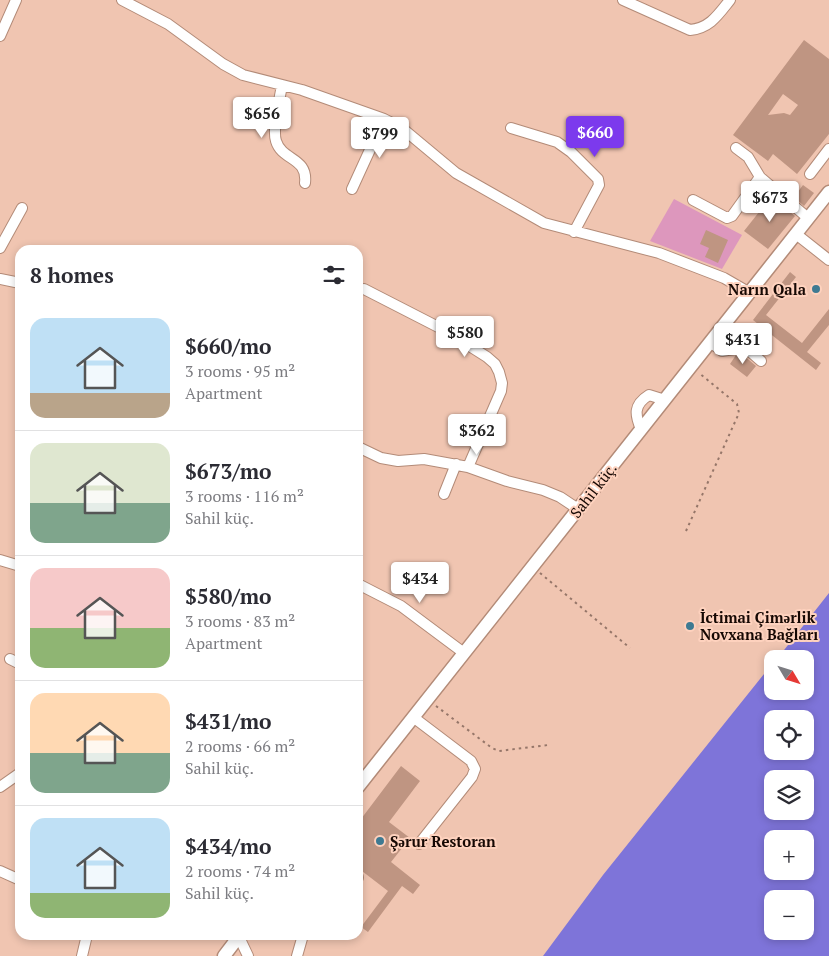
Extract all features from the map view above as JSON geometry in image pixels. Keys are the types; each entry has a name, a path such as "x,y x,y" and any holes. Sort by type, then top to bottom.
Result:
{"main road":[{"name":"Sahil küç.","path":"363,778 829,192"},
{"path":"224,956 237,940"}],"street":[{"path":"0,36 16,0"},
{"path":"122,0 174,28 223,64 243,75 311,93 384,119 402,128 441,162 476,186 544,223 659,252 724,278 750,293"},
{"path":"623,0 690,30 701,29 711,22 730,0"},
{"path":"282,85 274,138 279,148 302,166 306,173 305,183"},
{"path":"352,189 384,119"},
{"path":"511,128 557,142 571,152 598,179 599,185 574,232"},
{"path":"736,148 748,157 760,177 808,218"},
{"path":"810,174 829,149"},
{"path":"693,200 727,218 732,216 760,177"},
{"path":"0,248 22,208"},
{"path":"796,234 829,260"},
{"path":"0,279 15,282"},
{"path":"364,290 446,331 495,364 502,383 501,391 468,466"},
{"path":"710,342 722,351 745,347 762,361"},
{"path":"363,449 381,458 398,461 424,459 468,466 543,490 560,497 578,509"},
{"path":"444,494 456,464"},
{"path":"0,560 15,564"},
{"path":"363,587 401,606 464,653"},
{"path":"10,659 15,662"},
{"path":"413,717 471,761 475,769 472,777 419,844"},
{"path":"0,787 15,776"},
{"path":"0,872 15,878"},
{"path":"82,956 87,940"},
{"path":"242,940 248,956"},
{"path":"297,956 302,940"}],"path":[{"path":"686,531 739,413 737,404 691,367"},
{"path":"532,567 630,648"},
{"path":"427,699 492,748 499,751 548,745"}],"shaded area":[{"path":"674,199 742,235 722,269 650,241"},
{"path":"829,593 829,956 543,956 603,875 764,674 764,700 814,700 814,650 784,650"}],"building":[{"path":"804,40 829,59 829,134 797,174 773,154 768,161 733,135","holes":["783,94 798,105 790,115 784,113 768,115"]},
{"path":"803,185 814,193 804,206 794,197"},
{"path":"771,197 795,216 768,249 744,231"},
{"path":"706,230 728,240 718,263 705,257 709,248 700,244"},
{"path":"790,272 796,277 766,315 802,343 829,309 829,325 807,352 821,363 816,370 753,320"},
{"path":"742,354 756,366 747,377 730,364 736,355"},
{"path":"401,766 420,781 389,822 410,838 391,862 420,885 413,894 402,886 368,932 363,928 363,924 388,891 363,872 363,816"}],"place":[{"name":"Narın Qala","path":"816,289"},
{"name":"İctimai Çimərlik Novxana Bağları","path":"690,626"},
{"name":"Şərur Restoran","path":"380,841"}]}
